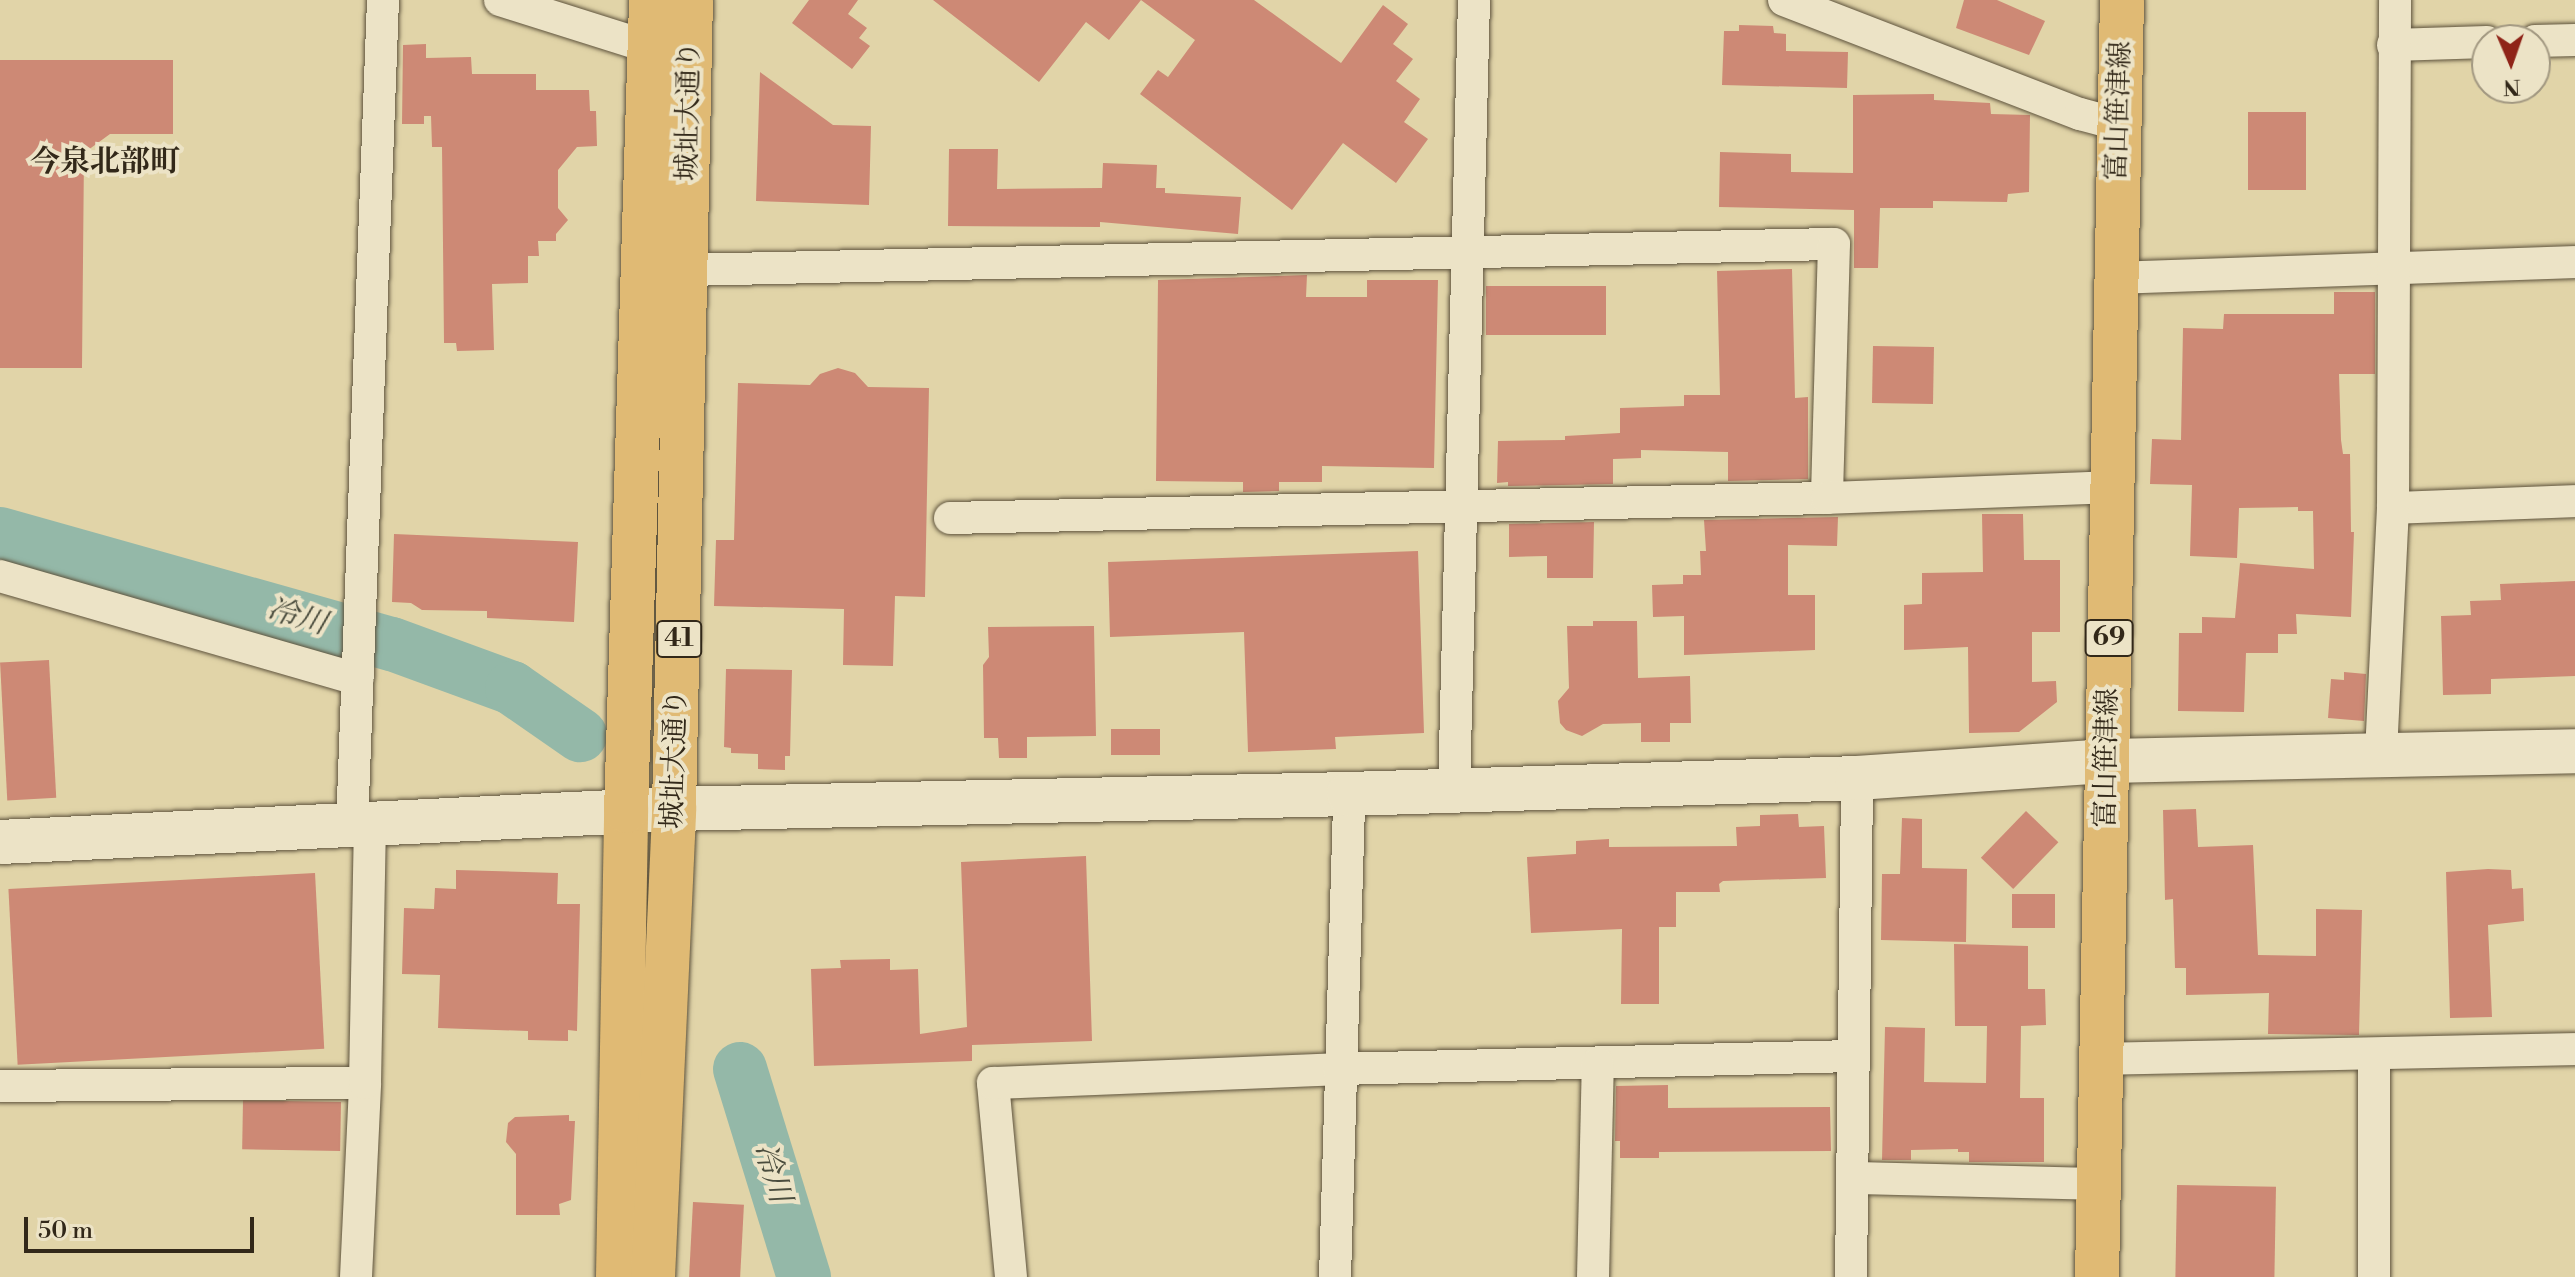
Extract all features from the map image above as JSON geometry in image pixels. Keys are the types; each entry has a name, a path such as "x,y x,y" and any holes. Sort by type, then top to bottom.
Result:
{"main road":[{"name":"城址大通り","path":"618,1277 626,811 651,0"},
{"name":"城址大通り","path":"653,1277 674,809 691,0"},
{"name":"富山笹津線","path":"2097,1277 2122,0"}],"street":[{"path":"356,1277 365,1083 357,679 383,0"},
{"path":"500,0 649,47"},
{"path":"1454,790 1474,0"},
{"path":"1784,0 1840,9 2080,114 2118,124"},
{"path":"2381,753 2393,508 2395,0"},
{"path":"2551,41 2575,40"},
{"path":"2393,45 2471,43"},
{"path":"686,270 1834,244 1827,498"},
{"path":"2115,278 2575,262"},
{"path":"950,518 1827,498 2112,487"},
{"path":"2393,508 2575,501"},
{"path":"0,576 357,679"},
{"path":"0,842 674,809 1349,794 1857,778 2108,761 2575,751"},
{"path":"1851,1277 1857,778"},
{"path":"1335,1277 1349,794"},
{"path":"2100,1059 2575,1049"},
{"path":"2374,1055 2374,1277"},
{"path":"1011,1277 993,1083 1339,1069 1853,1056"},
{"path":"1593,1277 1598,1063"},
{"path":"0,1086 365,1083"},
{"path":"1853,1178 2098,1184"}],"building":[{"path":"809,0 858,0 848,14 867,28 859,38 870,46 852,69 792,23"},
{"path":"933,0 1141,0 1109,40 1086,22 1039,82"},
{"path":"1141,0 1254,0 1341,63 1383,5 1408,24 1393,44 1413,59 1396,81 1420,99 1404,122 1428,139 1396,183 1343,143 1292,210 1140,94 1158,70 1168,77 1195,40"},
{"path":"1964,0 1997,0 2045,21 2029,55 1956,28"},
{"path":"1739,25 1773,26 1774,33 1786,34 1786,51 1848,52 1847,88 1722,85 1724,31 1739,31"},
{"path":"426,44 426,58 471,57 472,74 536,74 536,90 589,90 590,111 596,111 597,146 577,147 558,170 558,208 568,220 556,234 556,241 538,241 539,256 528,256 528,283 492,284 494,350 457,351 456,343 444,343 442,147 432,147 431,116 424,116 424,124 402,124 403,45"},
{"path":"0,60 173,60 173,134 110,134 84,153 82,368 0,368"},
{"path":"760,72 833,125 871,126 869,205 756,201"},
{"path":"1934,94 1934,100 1990,103 1991,114 2030,115 2029,192 2008,194 2007,202 1933,201 1933,208 1880,208 1878,268 1854,268 1854,210 1719,207 1720,152 1791,154 1791,172 1853,173 1853,95"},
{"path":"2248,112 2306,112 2306,190 2248,190"},
{"path":"949,149 998,149 997,189 1102,188 1103,163 1157,165 1156,188 1165,188 1165,193 1241,197 1238,234 1100,222 1100,227 948,226"},
{"path":"1792,269 1795,398 1808,397 1808,479 1728,481 1728,452 1641,450 1641,458 1613,459 1613,484 1508,486 1508,482 1497,483 1498,441 1565,440 1565,436 1620,433 1620,408 1684,406 1684,395 1720,395 1717,271"},
{"path":"1307,275 1306,297 1367,297 1367,280 1438,280 1434,468 1322,466 1322,482 1279,482 1279,491 1243,492 1243,482 1156,481 1158,280"},
{"path":"1486,286 1606,286 1606,335 1486,335"},
{"path":"2334,292 2375,292 2375,374 2339,374 2341,440 2343,454 2350,454 2351,532 2354,532 2351,617 2296,614 2297,634 2278,634 2278,653 2246,653 2244,712 2178,711 2179,633 2202,633 2202,617 2235,618 2240,563 2314,569 2313,511 2298,511 2298,507 2239,508 2237,558 2190,556 2192,485 2150,484 2152,439 2181,440 2183,328 2223,329 2224,314 2334,314"},
{"path":"1873,346 1934,347 1933,404 1872,403"},
{"path":"838,368 855,373 868,387 929,388 925,597 895,596 893,666 843,665 844,609 714,606 716,540 734,540 738,383 810,385 820,374"},
{"path":"1982,514 2023,514 2024,560 2060,560 2060,632 2032,632 2032,682 2056,681 2057,702 2019,732 1969,733 1968,647 1904,650 1904,605 1922,604 1922,573 1983,572"},
{"path":"1838,517 1837,546 1788,545 1788,595 1815,595 1815,650 1684,655 1684,616 1653,617 1652,585 1683,584 1683,575 1701,575 1700,551 1706,551 1704,520"},
{"path":"1594,522 1593,578 1547,578 1547,556 1509,557 1509,524"},
{"path":"394,534 578,542 574,622 487,618 487,611 422,610 411,603 392,602"},
{"path":"1418,551 1424,733 1335,737 1336,749 1248,752 1244,632 1110,637 1108,562"},
{"path":"2575,581 2575,676 2491,679 2491,694 2443,695 2441,616 2471,615 2470,601 2501,600 2500,584"},
{"path":"1593,621 1637,621 1638,678 1690,676 1691,723 1670,723 1670,742 1641,742 1641,723 1603,724 1582,736 1566,730 1560,723 1558,701 1569,688 1567,626 1593,626"},
{"path":"1094,626 1096,736 1027,737 1027,758 999,758 998,738 984,738 983,665 989,657 988,627"},
{"path":"49,660 56,798 7,800 0,663"},
{"path":"726,669 792,670 790,756 785,756 785,770 758,769 758,754 731,753 731,748 724,747"},
{"path":"2344,672 2366,674 2364,721 2328,718 2331,679 2344,680"},
{"path":"1111,729 1160,729 1160,755 1111,755"},
{"path":"2196,809 2198,847 2253,845 2258,955 2316,956 2316,909 2362,910 2359,1035 2268,1034 2269,993 2186,995 2186,968 2175,968 2173,899 2165,900 2163,810"},
{"path":"2026,811 2058,842 2013,889 1981,858"},
{"path":"1798,814 1799,827 1824,826 1826,878 1723,881 1719,884 1720,892 1676,892 1676,927 1659,927 1659,1004 1621,1004 1622,929 1531,933 1527,857 1576,854 1576,841 1609,839 1609,847 1737,846 1736,827 1760,826 1760,815"},
{"path":"1902,818 1922,819 1922,868 1967,869 1966,942 1881,940 1882,874 1900,874"},
{"path":"1086,856 1092,1041 972,1045 972,1061 814,1066 811,969 841,968 840,960 890,959 890,970 918,969 920,1034 967,1027 961,862"},
{"path":"456,870 558,873 557,904 580,904 577,1031 568,1030 568,1041 528,1040 528,1031 438,1028 440,975 402,974 404,908 434,909 435,888 456,889"},
{"path":"2511,870 2512,889 2523,888 2524,921 2488,925 2492,1017 2450,1018 2446,872"},
{"path":"315,873 324,1049 18,1065 8,889"},
{"path":"2012,894 2055,894 2055,928 2012,928"},
{"path":"1954,944 2028,946 2028,989 2045,989 2046,1025 2021,1026 2020,1098 2044,1098 2044,1162 1969,1162 1969,1152 1958,1152 1958,1149 1911,1150 1911,1160 1882,1160 1885,1027 1925,1028 1924,1082 1986,1083 1987,1026 1955,1026"},
{"path":"1668,1085 1668,1108 1830,1107 1831,1151 1659,1152 1659,1158 1620,1158 1620,1141 1615,1141 1616,1086"},
{"path":"243,1100 341,1102 340,1151 242,1149"},
{"path":"569,1115 569,1121 575,1121 571,1200 559,1204 560,1215 516,1215 516,1154 506,1142 508,1123 515,1117"},
{"path":"2177,1185 2276,1187 2274,1277 2175,1277"},
{"path":"693,1202 744,1205 740,1277 689,1277"}],"waterway":[{"name":"冷川","path":"0,534 392,644 512,688 580,735"},
{"name":"冷川","path":"740,1069 804,1277"}],"district":[{"name":"今泉北部町","path":"105,162"}]}
